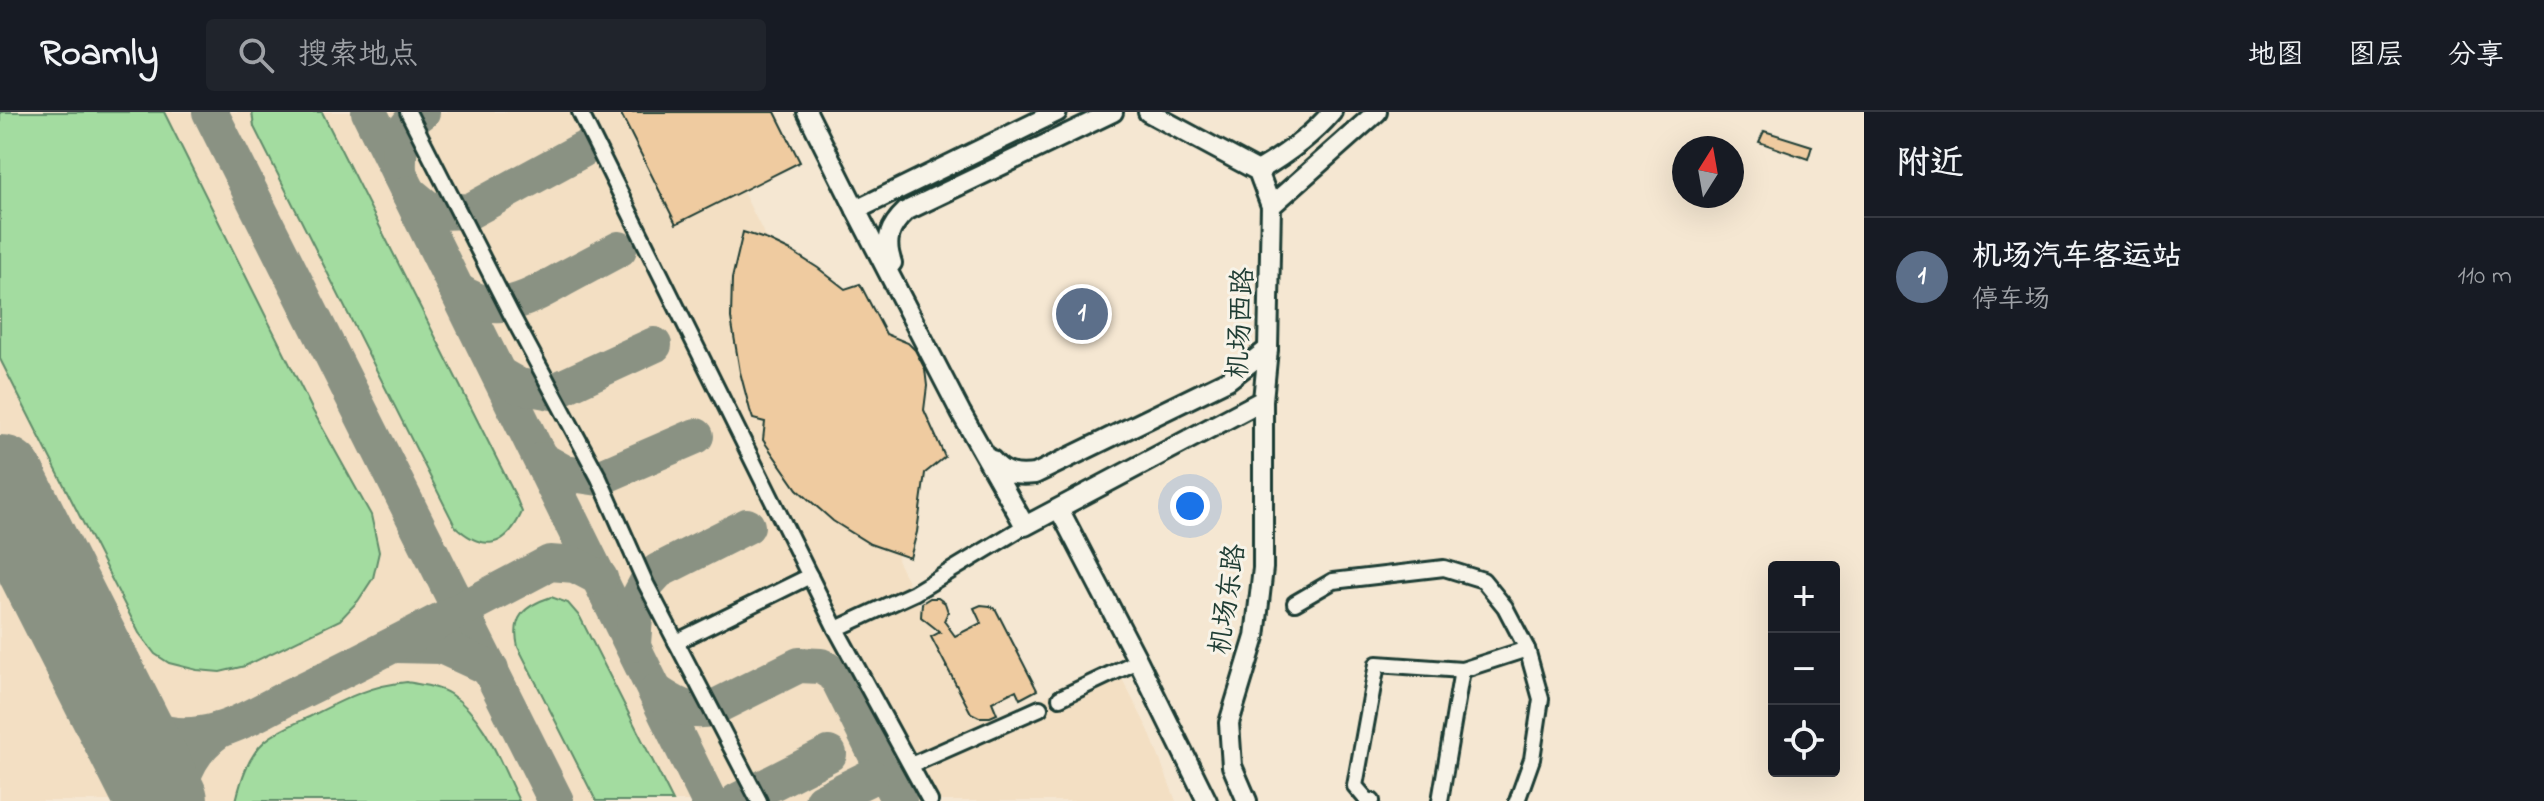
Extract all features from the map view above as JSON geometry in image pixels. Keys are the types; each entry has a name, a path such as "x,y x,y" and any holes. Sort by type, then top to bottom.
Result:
{"main road":[{"path":"807,112 961,413 1025,526"},
{"path":"856,210 1057,112"},
{"path":"1113,112 906,211 894,222 887,237 889,258 980,444 997,467 1008,474 1035,474 1228,380 1268,349"},
{"path":"1148,112 1258,171 1271,206 1377,112"},
{"path":"1258,171 1284,155 1319,127 1332,112"},
{"name":"机场西路","path":"1025,526 1263,400 1268,349 1271,206"},
{"name":"机场东路","path":"1247,801 1232,766 1229,723 1255,637 1263,568 1263,400"},
{"path":"1059,509 1207,801"}],"street":[{"path":"408,112 599,478 646,584 759,801"},
{"path":"580,112 836,629 930,801"},
{"path":"836,629 914,593 1025,526"},
{"path":"1295,603 1333,581 1444,568 1483,580 1505,607 1527,649 1541,699 1532,759 1517,801"},
{"path":"676,642 810,576"},
{"path":"1372,801 1367,800 1355,786 1377,664 1462,670 1527,649"},
{"path":"1060,698 1138,661"},
{"path":"1440,801 1462,670"},
{"path":"911,765 1040,708"}],"shaded area":[{"path":"0,112 777,112 800,162 743,192 764,234 768,240 818,268 845,289 886,334 908,343 924,363 927,386 924,410 945,457 925,473 910,558 899,554 897,560 935,635 931,637 971,713 979,717 997,714 1003,722 1056,691 1062,703 1119,673 1148,729 1176,801 0,801"}],"green space":[{"path":"0,112 164,112 313,411 371,515 379,552 373,578 358,601 340,620 245,666 220,672 169,663 155,654 139,633 0,359"},
{"path":"252,112 322,112 515,495 522,512 509,533 501,539 485,543 466,535 455,526 254,127"},
{"path":"551,597 568,603 580,617 673,801 596,801 518,647 518,620 533,604"},
{"path":"407,682 440,689 463,704 483,728 519,801 236,801 250,761 270,737 356,695 381,686"}],"building":[{"path":"620,112 775,112 800,162 676,224"},
{"path":"1764,131 1812,146 1808,159 1759,142"},
{"path":"743,232 791,251 845,289 860,284 886,334 908,343 925,369 927,386 924,410 945,457 925,473 910,558 870,544 833,521 797,489 763,440 765,422 753,419 750,410 731,318 732,279"},
{"path":"938,598 945,603 948,612 944,621 955,636 981,623 974,608 981,605 996,610 1037,690 1020,699 1016,690 992,702 997,714 990,717 971,713 931,637 940,632 921,617 922,603"}],"taxiway":[{"path":"210,112 556,801"},
{"path":"369,112 709,801"},
{"path":"399,173 399,155 405,131 422,112"},
{"path":"409,193 426,207 439,212 470,211 582,150"},
{"path":"457,290 485,303 511,303 536,294 619,249"},
{"path":"500,375 519,386 552,392 654,345"},
{"path":"542,460 565,473 599,478 696,436"},
{"path":"633,644 636,603 646,584 658,571 747,526"},
{"path":"113,703 141,725 164,733 188,735 212,732 249,718 550,563 575,565 600,578"},
{"path":"396,645 441,646 491,669"},
{"path":"656,692 689,709 711,709 799,665 821,666 836,675 899,801"},
{"path":"177,801 190,761 219,730"},
{"path":"737,801 829,754"},
{"path":"822,801 871,777"}],"runway":[{"path":"0,481 162,801"}],"place":[{"name":"机场汽车客运站","path":"1082,314"}]}
